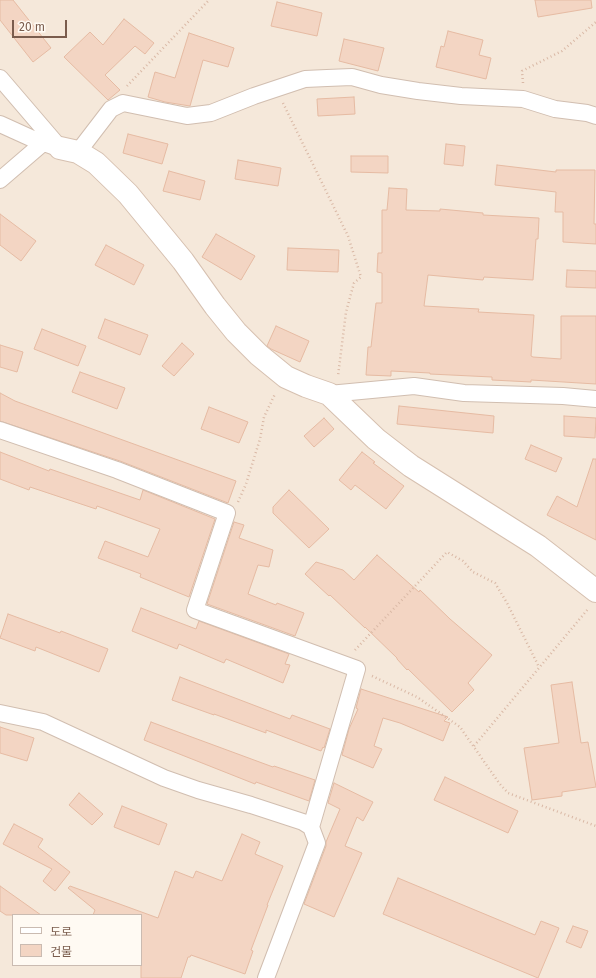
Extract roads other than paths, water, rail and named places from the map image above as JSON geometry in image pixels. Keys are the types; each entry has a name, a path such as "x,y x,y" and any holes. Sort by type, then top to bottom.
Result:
{"street":[{"path":"0,180 60,148 111,109 123,103 187,116 211,113 305,79 352,77 381,85 418,92 523,99 555,109 587,113 596,116"},
{"path":"0,78 60,148"},
{"path":"0,124 96,163 128,194 183,261 215,306 236,332 258,355 286,377 306,386 332,394 414,386 464,392 563,396 596,400"},
{"path":"332,394 376,439 411,466 538,546 594,598"},
{"path":"0,430 117,470 227,513 195,610 350,666 311,827 317,843 266,978"},
{"path":"0,713 42,722 164,778 198,790 295,819 311,827"}]}
